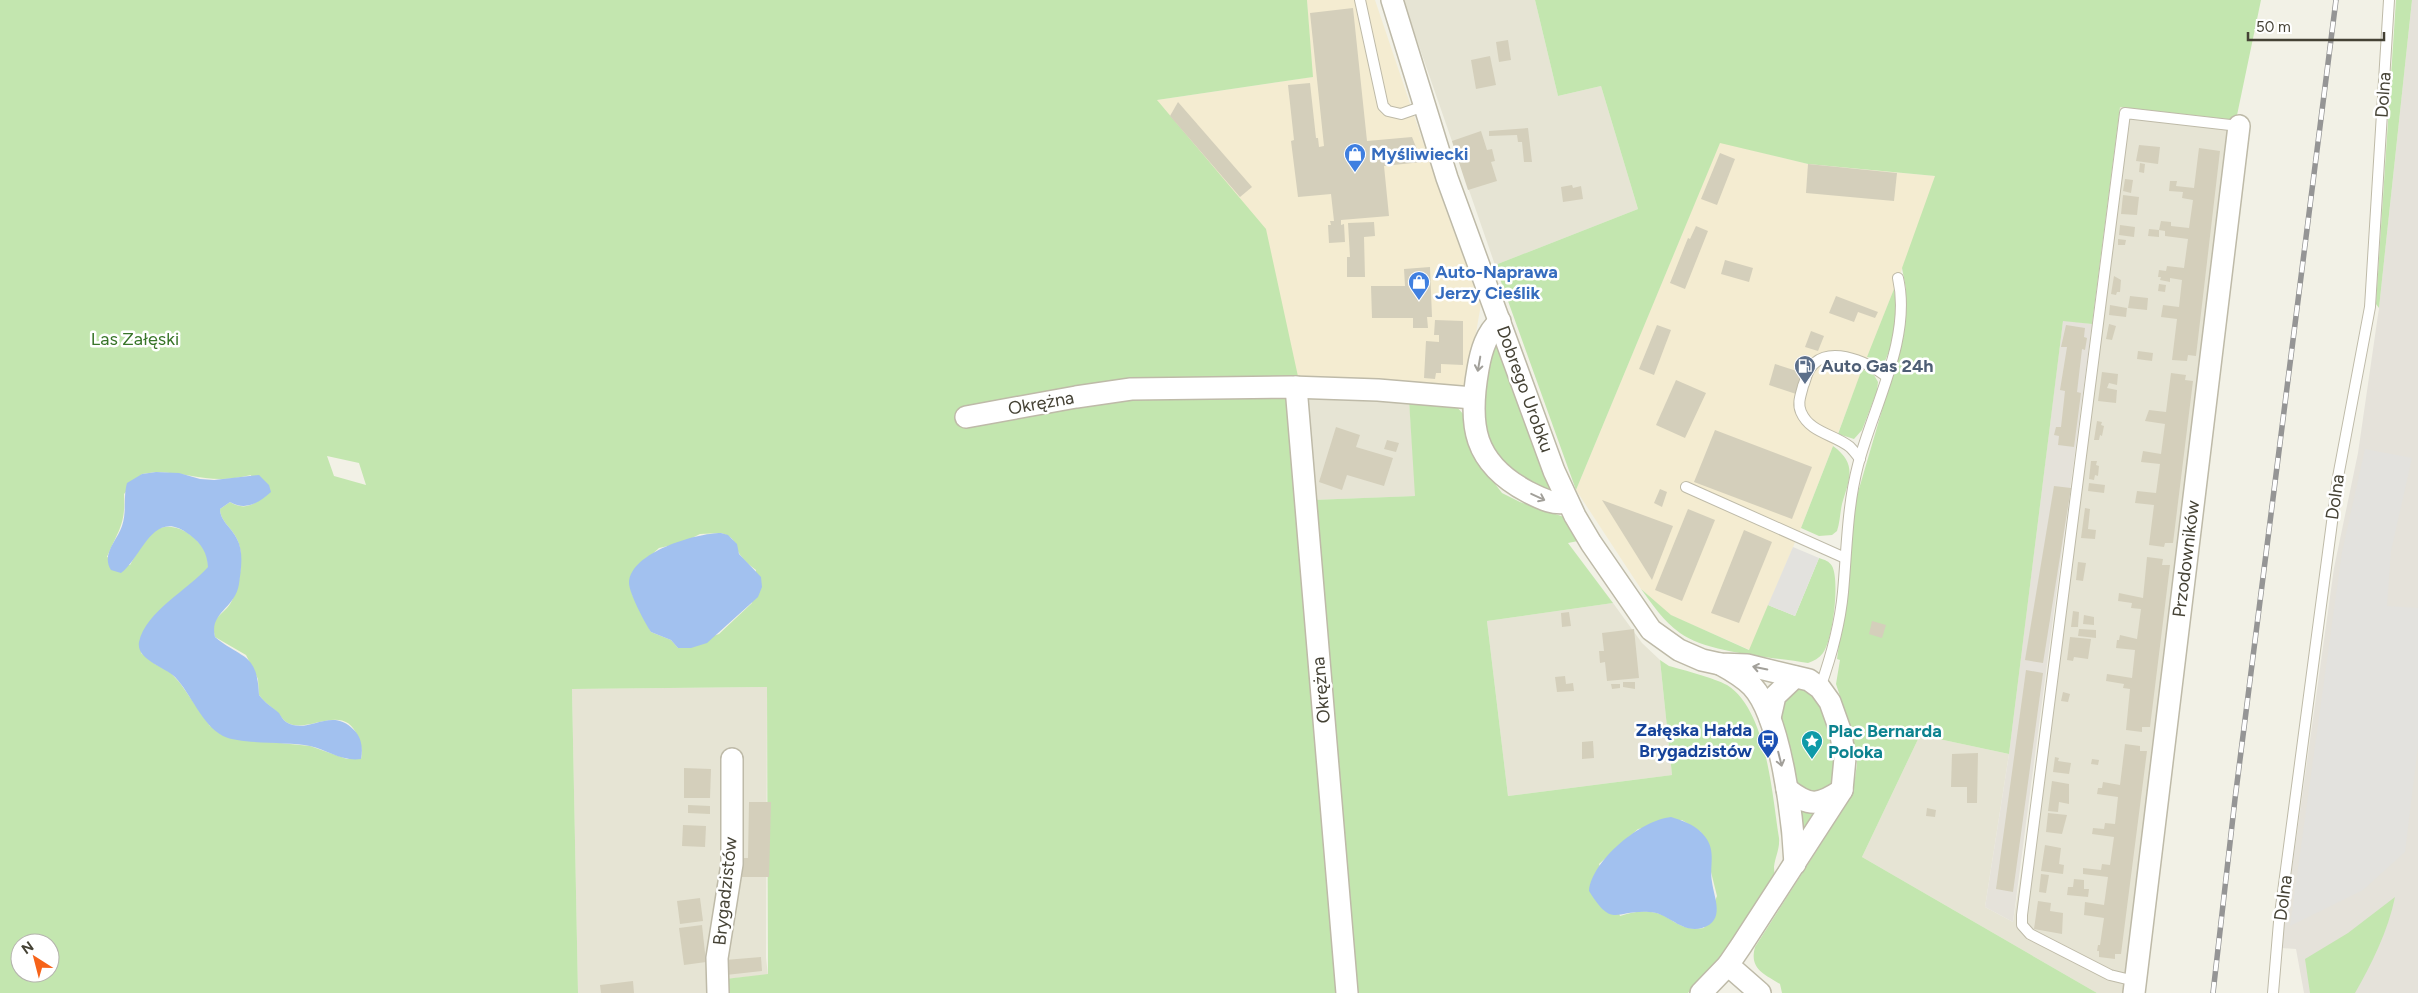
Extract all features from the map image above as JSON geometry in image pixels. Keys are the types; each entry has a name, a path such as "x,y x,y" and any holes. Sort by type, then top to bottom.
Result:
{"street":[{"name":"Dobrego Urobku","path":"1392,0 1447,178 1568,502 1591,543 1651,630 1679,650 1720,664 1751,685 1761,698 1770,718 1787,789 1793,828 1795,864"},
{"name":"Przodowników","path":"2135,987 2239,126"},
{"path":"1500,321 1493,327 1482,350 1473,398 1473,425 1477,436 1490,461 1500,474 1521,489 1542,500 1558,504 1568,502"},
{"name":"Okrężna","path":"966,417 1076,396 1131,389 1296,387 1378,390 1473,398"},
{"name":"Okrężna","path":"1296,387 1347,993"},
{"name":"Dobrego Urobku","path":"1720,664 1746,665 1809,680 1820,688"},
{"name":"Dobrego Urobku","path":"1770,718 1775,696 1795,677"},
{"path":"1701,993 1728,965 1842,790 1845,758 1840,730 1830,702 1820,688"},
{"name":"Brygadzistów","path":"718,993 717,958 732,864 732,759"},
{"path":"1787,789 1798,797 1812,803 1825,802 1842,790"},
{"path":"1728,965 1760,993"}],"lane":[{"path":"1360,0 1383,106 1388,112 1401,114 1424,106"},
{"name":"Dolna","path":"2273,993 2280,922 2338,477 2370,307 2389,0"},
{"path":"2135,987 2030,934 2022,925 2022,915 2125,113 2239,126"},
{"path":"1820,688 1837,630 1843,593 1849,507 1860,459 1899,336 1900,290 1898,278"},
{"path":"1860,459 1850,447 1814,428 1803,417 1799,400 1808,370 1817,362 1830,356 1865,363 1886,376"},
{"path":"1686,487 1845,558"}],"shaded area":[{"path":"1307,0 1375,0 1446,210 1481,304 1466,390 1299,381 1157,100 1312,77"},
{"path":"1403,0 1535,0 1558,96 1601,86 1638,209 1495,265"},
{"path":"2412,0 2418,0 2418,993 2304,993 2296,949 2281,948 2334,568 2358,453 2379,308"},
{"path":"2120,107 2236,120 2123,993 2097,993 1862,857 1920,735 2009,754 1985,907 2013,922 2038,769"},
{"path":"1720,142 1808,164 1935,176 1921,220 1801,528 1750,650 1670,615 1641,589 1576,490"},
{"path":"2063,320 2092,324 2013,922 1985,907 2009,754"},
{"path":"1303,397 1409,400 1416,496 1312,500"},
{"path":"2365,449 2412,458 2391,551 2387,606 2418,608 2418,746 2405,852 2363,890 2290,926 2342,552"},
{"path":"1793,547 1819,558 1795,616 1768,605"},
{"path":"1613,603 1642,643 1660,660 1672,775 1508,796 1487,621"},
{"path":"767,687 766,958 768,975 725,979 710,993 578,993 572,689"}],"green space":[{"name":"Las Załęski","path":"0,0 1307,0 1313,77 1157,100 1266,229 1299,381 1339,993 725,993 725,979 768,974 767,687 572,689 578,993 0,993","holes":["327,456 359,463 366,485 334,476","156,472 213,479 237,478 251,475 258,501 244,506 230,502 220,509 224,521 235,535 239,544 241,564 233,599 229,606 215,620 215,637 246,655 258,679 259,695 285,721 295,725 335,720 344,721 352,726 358,737 362,753 361,759 347,759 310,746 260,741 210,726 180,683 169,671 155,664 141,653 164,607 192,585 208,568 207,556 200,543 187,533 173,527 165,527 153,532 142,545 130,565 107,557 118,534 124,513 124,494 142,474","721,533 733,540 741,556 756,570 752,603 719,634 678,648 671,640 651,632 632,594 648,558 659,548 682,543 700,534"]},
{"path":"1535,0 2261,0 2236,120 2120,107 2092,324 2063,321 2009,754 1920,735 1862,857 2097,993 1782,993 1780,984 1763,974 1756,966 1754,961 1755,947 1846,805 1855,778 1857,764 1852,732 1836,684 1840,660 1837,659 1846,592 1854,506 1904,335 1906,289 1902,268 1935,176 1808,164 1720,143 1576,490 1495,265 1638,209 1601,86 1558,96"},
{"path":"2396,0 2412,0 2379,308 2376,304"},
{"path":"1894,289 1897,313 1892,344 1883,366 1873,358 1867,357"},
{"path":"1498,345 1551,488 1547,492 1526,483 1500,460 1482,425 1489,346"},
{"path":"1862,369 1874,375 1878,382 1877,391 1862,430 1854,439 1838,434"},
{"path":"1409,400 1456,406 1464,415 1480,464 1502,493 1520,502 1570,519 1583,540 1568,543 1613,603 1487,621 1508,796 1672,775 1660,660 1669,666 1727,685 1740,697 1751,713 1759,733 1770,777 1779,838 1774,879 1723,953 1688,993 1352,993 1312,500 1415,496","holes":["1682,820 1701,832 1717,896 1704,928 1695,929 1680,925 1658,913 1647,911 1620,916 1599,864 1638,829"]},
{"path":"1833,446 1846,459 1850,472 1849,479 1837,531 1832,535 1819,536 1801,528"},
{"path":"1819,558 1830,563 1832,566 1835,584 1834,610 1827,646 1820,656 1808,663 1723,650 1692,640 1668,623 1641,589 1671,615 1749,650 1768,605 1795,616"},
{"path":"1795,687 1805,688 1815,696 1828,722 1834,746 1834,770 1827,790 1807,794 1794,781 1778,714 1779,698"},
{"path":"1796,807 1816,811 1803,835"},
{"path":"2395,897 2379,946 2355,993 2310,993 2305,959 2348,933"}],"water":[{"path":"156,472 179,473 200,479 214,480 259,475 269,485 271,492 257,502 241,506 230,502 220,509 224,521 235,535 239,544 241,561 237,592 216,622 214,629 215,637 247,658 252,664 258,681 259,695 285,721 303,726 328,720 337,720 345,723 359,736 362,748 361,759 348,759 310,746 241,741 223,736 215,731 203,717 175,677 142,654 139,642 150,620 208,567 205,553 198,542 177,528 167,526 158,530 150,537 121,573 111,570 108,558 123,521 127,483 142,474"},
{"path":"721,533 728,535 737,544 739,554 761,577 762,587 758,597 707,643 691,648 678,648 671,640 651,632 648,628 630,588 629,583 632,572 640,562 666,546 697,536"},
{"path":"1671,817 1698,829 1706,838 1711,850 1711,875 1717,908 1714,920 1702,928 1694,929 1681,926 1656,913 1609,914 1597,903 1589,891 1592,879 1599,867 1620,844 1646,825"}],"building":[{"path":"1353,8 1367,141 1412,137 1422,162 1384,166 1389,216 1341,220 1341,225 1344,224 1345,242 1329,243 1328,225 1331,225 1330,221 1334,221 1331,194 1298,197 1291,141 1294,140 1288,85 1310,83 1316,138 1318,138 1319,147 1324,146 1310,13"},
{"path":"1508,40 1511,60 1499,62 1496,42"},
{"path":"1490,56 1496,85 1476,89 1471,60"},
{"path":"1178,102 1252,187 1240,197 1170,116"},
{"path":"1528,128 1532,162 1524,162 1522,142 1518,142 1517,135 1489,136 1489,131"},
{"path":"1481,131 1487,150 1492,149 1495,161 1491,162 1497,181 1468,190 1452,141"},
{"path":"2139,145 2160,147 2158,164 2136,161"},
{"path":"2199,148 2220,151 2196,356 2188,355 2187,361 2172,360 2177,319 2161,317 2163,305 2179,307 2182,280 2170,278 2170,282 2160,280 2161,277 2158,277 2159,270 2166,271 2167,266 2184,268 2188,239 2165,236 2165,231 2159,230 2161,221 2171,222 2171,226 2189,228 2193,200 2182,198 2183,192 2169,191 2170,181 2177,181 2176,186 2194,188"},
{"path":"1720,153 1735,159 1717,205 1701,199"},
{"path":"2140,163 2145,164 2144,173 2139,172"},
{"path":"1808,164 1897,173 1894,201 1806,193"},
{"path":"2125,179 2133,180 2131,193 2123,191"},
{"path":"1572,185 1573,188 1581,186 1583,199 1563,202 1561,187"},
{"path":"2123,195 2139,197 2137,215 2121,214"},
{"path":"1374,222 1375,236 1364,237 1365,277 1347,277 1347,257 1350,257 1348,223"},
{"path":"2120,225 2135,227 2134,237 2119,235"},
{"path":"1696,226 1708,231 1685,289 1670,283 1688,238 1690,239"},
{"path":"2149,229 2159,230 2159,237 2148,236"},
{"path":"2118,239 2126,240 2125,245 2118,245"},
{"path":"1725,260 1753,268 1749,282 1721,274"},
{"path":"1430,267 1432,317 1427,317 1428,328 1413,328 1413,318 1372,318 1371,286 1405,286 1404,269"},
{"path":"2114,276 2121,280 2120,292 2117,292 2116,295 2111,294"},
{"path":"2159,284 2166,285 2165,292 2158,291"},
{"path":"1836,296 1878,312 1875,318 1858,312 1854,322 1829,313"},
{"path":"2130,296 2148,298 2147,310 2128,308"},
{"path":"2110,305 2127,308 2126,317 2109,315"},
{"path":"1435,320 1463,321 1463,365 1441,364 1441,373 1436,373 1435,379 1424,378 1426,341 1439,342 1439,335 1434,335"},
{"path":"2109,324 2116,326 2112,340 2106,339"},
{"path":"1657,325 1671,330 1654,375 1639,369"},
{"path":"2066,325 2085,328 2084,337 2087,338 2085,350 2082,349 2077,392 2081,393 2074,447 2058,445 2059,436 2054,435 2056,427 2061,427 2065,391 2060,390 2067,347 2061,347"},
{"path":"1811,331 1824,336 1818,351 1805,347"},
{"path":"2138,351 2153,353 2152,361 2137,359"},
{"path":"1775,364 1806,374 1799,395 1769,385"},
{"path":"2102,372 2118,374 2117,385 2109,383 2107,388 2117,390 2116,403 2098,401"},
{"path":"2171,373 2186,375 2185,380 2193,381 2173,543 2165,543 2164,547 2149,545 2154,505 2135,503 2137,491 2156,493 2160,464 2141,462 2143,451 2161,454 2165,424 2145,421 2149,410 2166,412"},
{"path":"1676,380 1706,393 1685,438 1656,425"},
{"path":"2097,421 2102,422 2101,425 2104,426 2102,436 2100,435 2099,440 2094,440"},
{"path":"1336,427 1360,435 1356,447 1393,458 1384,486 1347,475 1342,490 1319,482"},
{"path":"1715,430 1812,467 1792,519 1694,482"},
{"path":"1387,440 1399,443 1396,452 1384,449"},
{"path":"2091,461 2097,461 2096,465 2099,466 2098,476 2095,475 2094,480 2089,479"},
{"path":"2089,483 2105,485 2104,493 2088,491"},
{"path":"2054,486 2071,488 2043,663 2025,660"},
{"path":"1660,489 1667,492 1662,507 1654,503"},
{"path":"1602,500 1673,526 1652,580"},
{"path":"2085,508 2090,509 2088,529 2096,530 2095,539 2081,538"},
{"path":"1688,509 1715,520 1682,601 1655,590"},
{"path":"1744,530 1772,542 1739,623 1711,613"},
{"path":"2147,557 2163,559 2162,565 2170,565 2150,727 2142,727 2142,732 2126,730 2130,689 2123,688 2124,684 2106,681 2107,674 2132,678 2135,650 2116,648 2117,640 2119,640 2120,635 2137,639 2141,609 2131,608 2132,603 2118,601 2119,593 2143,598"},
{"path":"2078,562 2086,563 2083,581 2076,580"},
{"path":"2073,611 2079,612 2078,627 2071,627"},
{"path":"1569,612 1571,626 1562,627 1561,613"},
{"path":"2084,615 2094,617 2094,625 2083,624"},
{"path":"1872,621 1886,625 1882,638 1869,634"},
{"path":"1634,629 1639,678 1607,681 1605,662 1600,663 1599,651 1604,651 1602,633"},
{"path":"2079,629 2096,630 2096,638 2078,636"},
{"path":"2070,637 2091,639 2088,659 2074,657 2073,661 2067,660"},
{"path":"2026,670 2043,673 2013,892 1996,889"},
{"path":"1565,676 1566,684 1573,683 1574,691 1557,692 1555,677"},
{"path":"1623,682 1635,682 1635,689 1623,687"},
{"path":"1611,684 1620,684 1620,688 1612,689"},
{"path":"2063,692 2070,694 2068,702 2061,701"},
{"path":"1593,741 1594,758 1582,759 1582,742"},
{"path":"2125,744 2140,746 2140,751 2147,751 2121,954 2115,954 2115,959 2099,957 2099,951 2097,951 2098,945 2100,945 2104,918 2084,915 2085,902 2104,905 2108,877 2083,874 2083,868 2101,870 2102,864 2110,865 2114,837 2092,834 2093,828 2104,829 2105,823 2115,824 2118,797 2097,794 2098,788 2102,788 2103,782 2120,785"},
{"path":"1978,753 1977,803 1967,803 1967,787 1951,787 1952,754"},
{"path":"2055,757 2059,758 2058,761 2071,763 2069,774 2053,772"},
{"path":"2092,759 2099,760 2098,765 2091,764"},
{"path":"684,768 711,769 710,798 684,798"},
{"path":"2052,781 2069,784 2069,804 2059,802 2058,812 2048,811"},
{"path":"749,802 771,802 769,877 742,877 743,858 748,858"},
{"path":"688,805 710,806 710,814 688,813"},
{"path":"1927,808 1936,810 1935,817 1926,816"},
{"path":"2048,813 2067,815 2062,834 2046,832"},
{"path":"683,825 706,826 705,847 682,846"},
{"path":"2045,845 2061,848 2059,864 2064,865 2063,874 2041,871"},
{"path":"2041,874 2049,875 2046,893 2039,892"},
{"path":"2074,879 2084,880 2084,889 2089,889 2088,897 2067,895 2068,887 2073,887"},
{"path":"700,898 703,921 680,924 677,901"},
{"path":"2038,901 2051,903 2050,911 2063,913 2062,934 2034,929"},
{"path":"702,925 706,962 684,965 679,928"},
{"path":"761,957 762,971 726,975 725,960"},
{"path":"633,981 634,993 601,993 600,985"}],"railway":[{"path":"2213,993 2235,799 2336,0"}],"place":[{"name":"Myśliwiecki","path":"1355,173"},
{"name":"Auto-Naprawa Jerzy Cieślik","path":"1419,301"},
{"name":"Auto Gas 24h","path":"1805,385"},
{"name":"Załęska Hałda Brygadzistów","path":"1768,759"},
{"name":"Plac Bernarda Poloka","path":"1812,760"}]}
